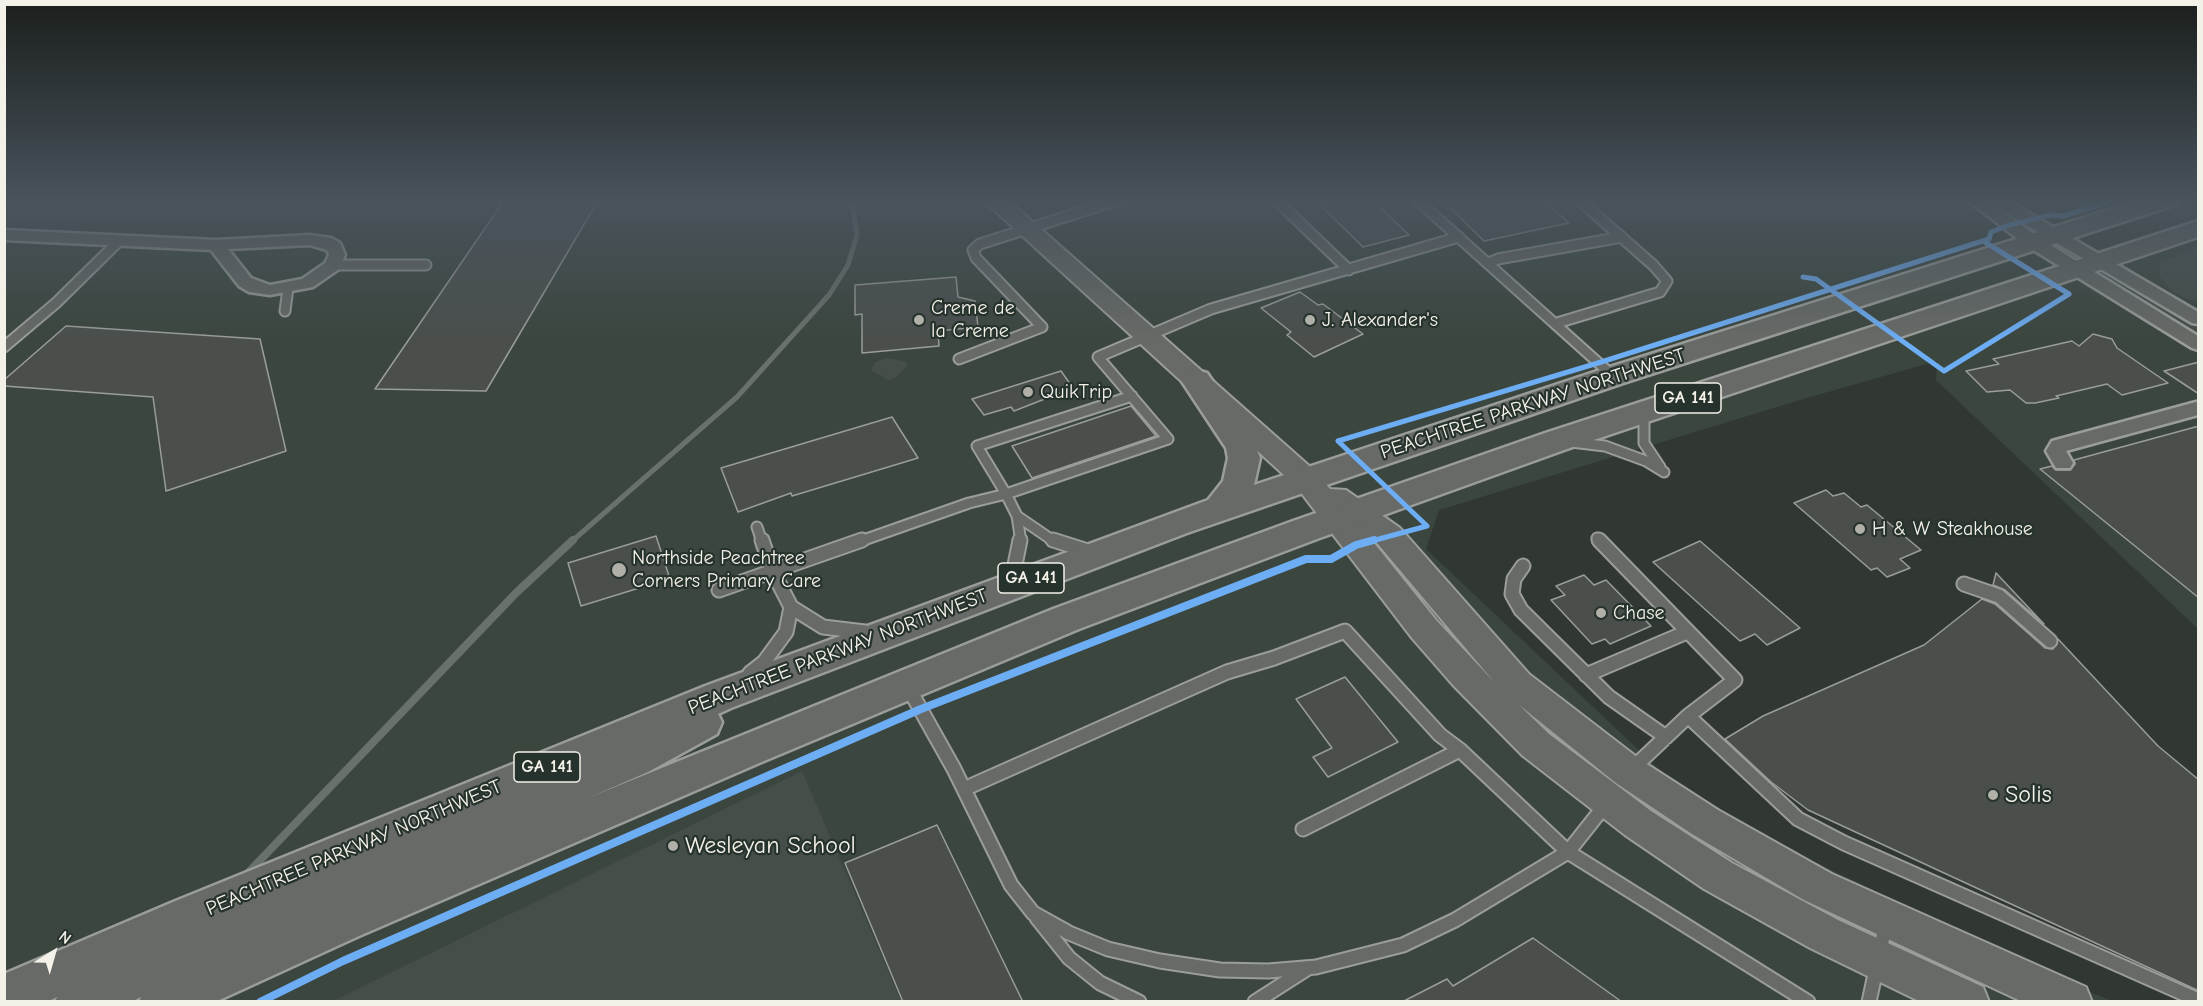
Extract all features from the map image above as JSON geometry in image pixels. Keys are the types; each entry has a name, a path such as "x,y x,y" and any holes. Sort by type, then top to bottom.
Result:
{"highway":[{"name":"PEACHTREE PARKWAY NORTHWEST","path":"4,998 340,894 906,684 1066,620 1348,515 1556,441 1820,354 2079,246"},
{"path":"2067,252 2084,246"},
{"name":"PEACHTREE PARKWAY NORTHWEST","path":"162,1002 340,894 718,697 886,632 1220,509 1613,376 2067,252 2102,246"},
{"path":"1196,380 1242,447 1244,458 1239,483 1220,509"},
{"path":"78,1002 340,894 634,760 716,714 761,681"}],"street":[{"path":"216,246 245,282 255,288 288,288 315,279 333,265 337,255 331,246"},
{"path":"1047,246 1348,515 1362,553 1465,675 1536,745 1887,920 2071,1002"},
{"path":"2056,246 2199,319"},
{"path":"2059,246 2199,344"},
{"path":"2063,463 2056,451 2059,446 2199,409"},
{"path":"1619,787 1718,876 1786,914 1968,1002"}],"lane":[{"path":"4,347 56,303 114,246"},
{"path":"959,359 1042,327 976,258 973,250 978,246"},
{"path":"1324,246 1349,270"},
{"path":"718,590 969,503 1006,494 1168,439 1098,357 1211,309 1429,246"},
{"path":"1469,246 1613,376"},
{"path":"1489,263 1498,259 1572,246"},
{"path":"1557,323 1660,292 1667,281 1632,246"},
{"path":"333,265 426,265"},
{"path":"285,312 288,288"},
{"path":"1002,589 1015,565 1022,545 1017,516 977,446 1132,396"},
{"path":"1556,441 1605,446 1646,461 1664,472 1644,443 1644,413"},
{"path":"1017,516 1057,543 1098,554"},
{"path":"757,527 772,570 792,607 815,624 834,630 886,632"},
{"path":"1033,913 1069,933 1108,949 1160,961 1220,970 1268,971 1311,966 1316,968 1403,945 1455,920 1568,852 1619,787 1666,737 1688,716 1735,680 1597,538"},
{"path":"1523,566 1514,579 1512,594 1521,610 1609,697 1666,737"},
{"path":"1964,584 1999,596 2050,641"},
{"path":"718,697 771,654 786,632 792,607"},
{"path":"964,789 1227,672 1274,658 1345,631 1440,735 1460,750 1568,852 1808,1002"},
{"path":"1586,675 1688,632"},
{"path":"906,684 964,789 1011,885 1069,957 1100,983 1139,1002"},
{"path":"1688,716 1762,789 1798,819 1844,843 2199,1000"},
{"path":"1303,829 1460,750"},
{"path":"1869,1002 1887,920"},
{"path":"1255,1002 1311,966"}],"shaded area":[{"path":"5,246 2198,246 2198,629 1936,380 1937,361 1800,400 1439,510 1426,549 1698,806 2067,983 2112,1001 175,1001 343,921 66,1001 5,1002"},
{"path":"2198,248 2198,297 2192,301 2174,292 2160,277 2160,262"},
{"path":"2129,289 2198,328 2198,338 2122,293"},
{"path":"886,358 904,361 908,365 895,378 888,380 871,370 875,362"},
{"name":"Wesleyan School","path":"802,771 901,1001 333,1001"}],"building":[{"path":"473,246 571,246 486,391 375,389"},
{"name":"Creme de la Creme","path":"956,277 958,297 975,301 978,327 938,331 939,346 862,353 862,314 855,315 855,285"},
{"name":"J. Alexander's","path":"1300,292 1318,305 1323,304 1363,334 1314,357 1287,335 1291,332 1261,308"},
{"path":"66,326 260,339 286,451 166,491 153,397 4,386 4,380"},
{"path":"2093,334 2112,339 2117,348 2168,383 2122,395 2107,384 2056,396 2059,398 2026,403 2010,390 1987,392 1966,371 1999,364 1993,359 2072,341 2079,346"},
{"path":"2199,362 2199,394 2164,371"},
{"name":"QuikTrip","path":"1061,371 1073,388 1014,411 1011,407 984,415 972,399"},
{"name":"QuikTrip","path":"1131,406 1156,436 1032,478 1012,446"},
{"path":"892,417 918,458 792,496 791,493 738,512 721,468"},
{"path":"2199,426 2199,598 2040,469 2052,466 2056,470 2070,470 2075,464 2074,460"},
{"name":"H & W Steakhouse","path":"1826,490 1833,496 1844,493 1861,507 1867,505 1921,550 1900,559 1910,568 1887,577 1877,568 1871,570 1794,503"},
{"name":"Northside Peachtree Corners Primary Care","path":"656,536 669,576 651,582 652,584 581,606 568,563"},
{"path":"1700,541 1800,628 1767,645 1755,634 1740,641 1653,562"},
{"path":"1996,573 2044,624 2005,590 1993,585"},
{"name":"Chase","path":"1584,575 1594,585 1606,580 1651,626 1610,644 1605,639 1592,644 1551,600 1565,595 1556,586"},
{"name":"Solis","path":"1982,599 1995,604 2045,648 2053,649 2058,639 2158,746 2199,780 2199,991 1808,810 1771,782 1725,739 1763,716 1924,645"},
{"path":"1345,677 1398,742 1328,777 1313,757 1332,748 1296,699"},
{"path":"937,825 1023,1002 903,1002 845,863"},
{"path":"1533,938 1622,1002 1402,1002 1447,979 1453,986"}],"waterway":[{"path":"571,542 737,397 829,295 848,265 854,246"},
{"path":"245,876 516,593 573,540"}],"cycle path":[{"path":"1338,441 1361,436 1598,363 1967,246"},
{"path":"1803,277 1816,279 1944,371 2069,294 1991,246"},
{"path":"1338,441 1427,526"},
{"path":"260,1002 343,961 921,709 1306,559 1331,559 1356,545 1427,526"}],"place":[{"name":"Creme de la Creme","path":"919,320"},
{"name":"J. Alexander's","path":"1310,320"},
{"name":"QuikTrip","path":"1028,392"},
{"name":"H & W Steakhouse","path":"1860,529"},
{"name":"Northside Peachtree Corners Primary Care","path":"619,570"},
{"name":"Chase","path":"1601,613"},
{"name":"Solis","path":"1993,795"},
{"name":"Wesleyan School","path":"673,846"}]}
